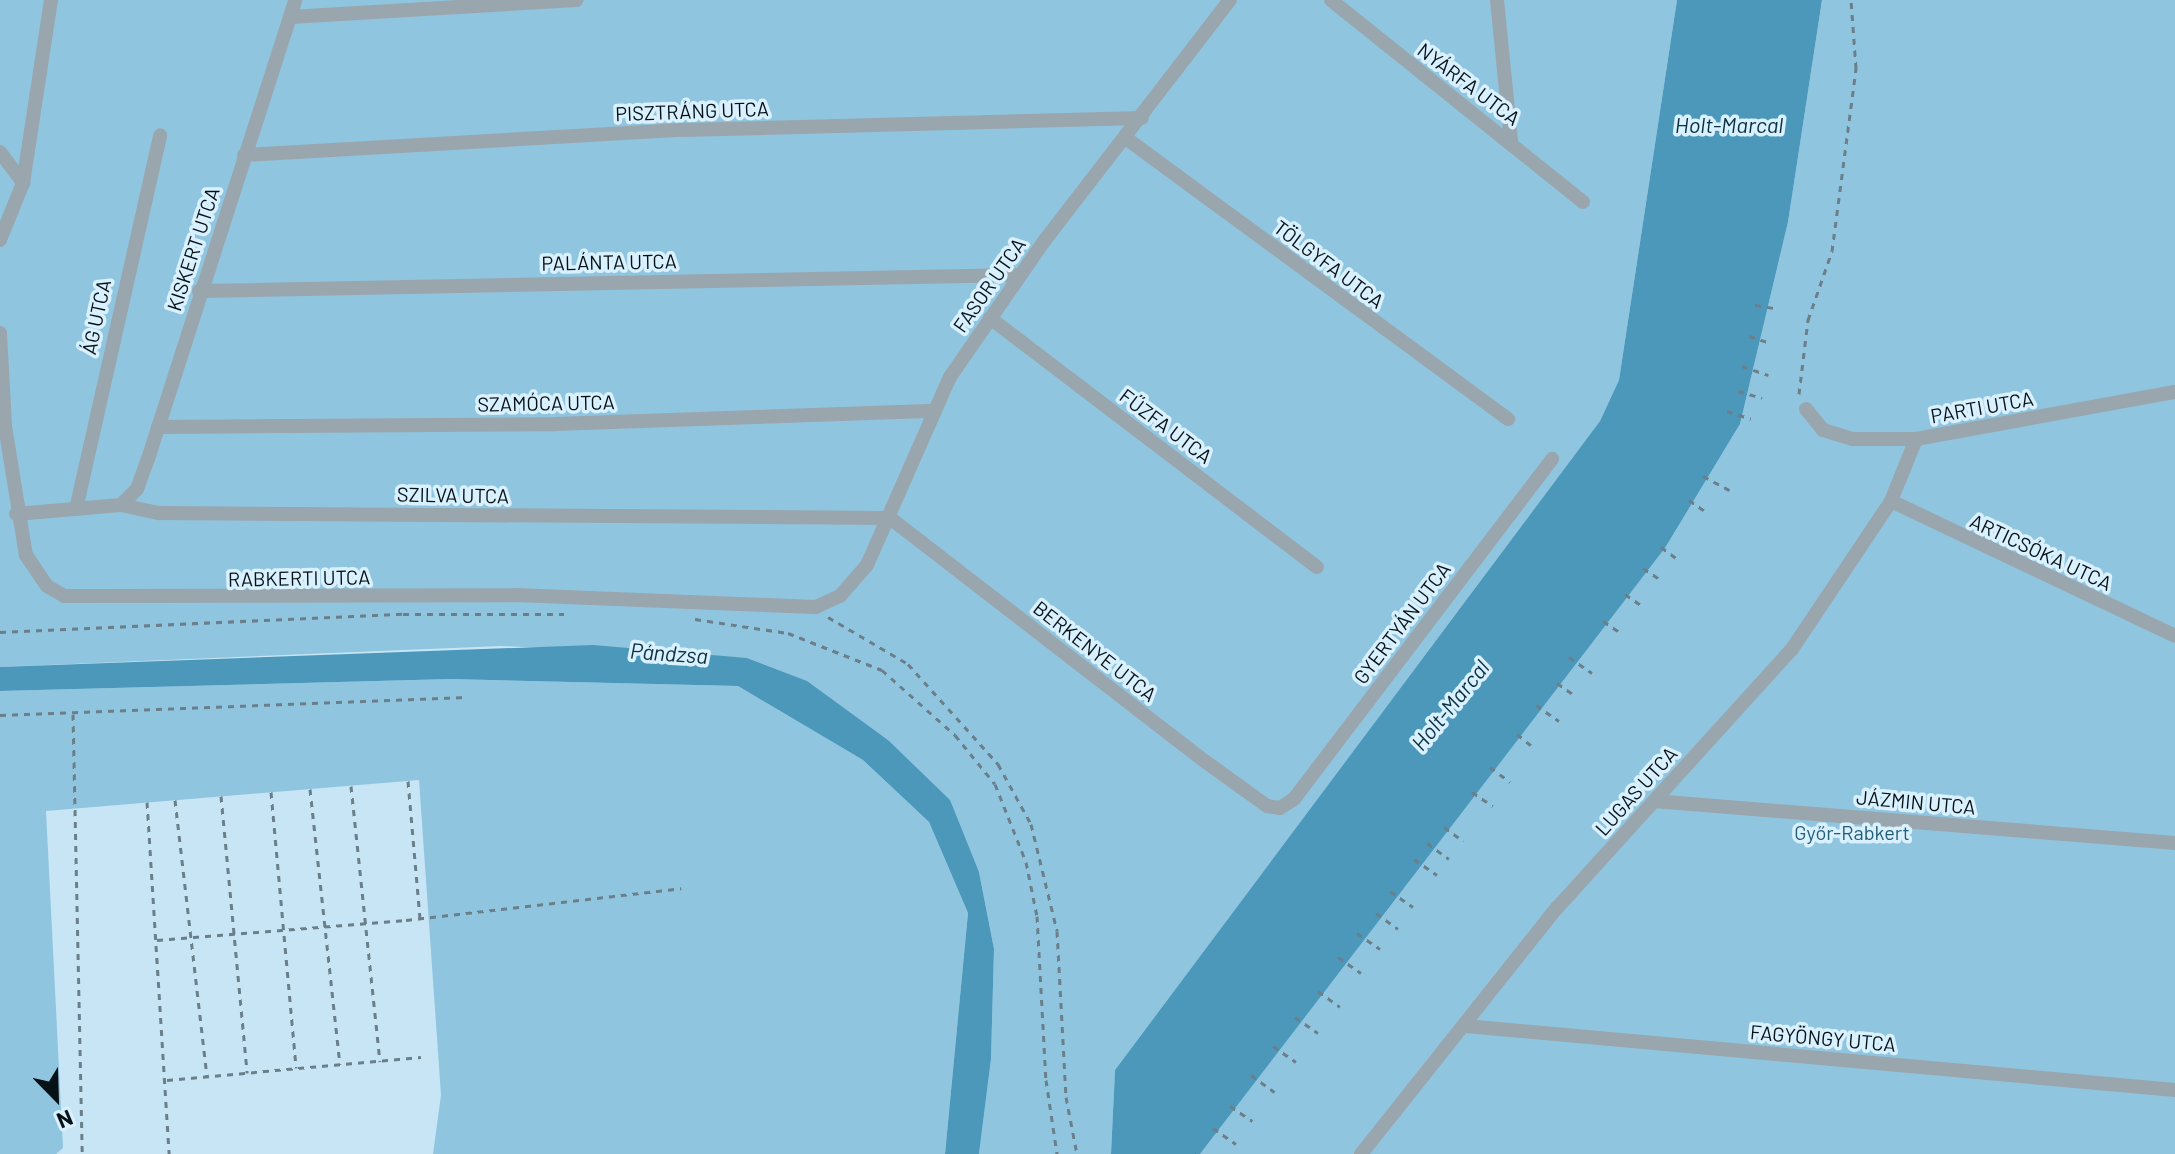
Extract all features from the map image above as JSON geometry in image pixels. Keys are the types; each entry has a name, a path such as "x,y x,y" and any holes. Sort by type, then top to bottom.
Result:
{"street":[{"path":"0,240 23,183 51,0"},
{"name":"KISKERT UTCA","path":"121,505 137,489 295,0"},
{"path":"290,17 576,0"},
{"name":"FASOR UTCA","path":"816,607 854,583 890,518 950,377 990,318 1230,0"},
{"name":"NYÁRFA UTCA","path":"1331,0 1511,140 1583,202"},
{"path":"1497,0 1511,140"},
{"name":"PISZTRÁNG UTCA","path":"244,155 684,130 1142,118"},
{"name":"ÁG UTCA","path":"76,509 84,490 114,327 160,135"},
{"name":"TÖLGYFA UTCA","path":"1127,139 1508,419"},
{"path":"0,152 23,183"},
{"name":"PALÁNTA UTCA","path":"199,291 1020,275"},
{"name":"FŰZFA UTCA","path":"990,318 1317,567"},
{"name":"RABKERTI UTCA","path":"0,333 16,514 36,573 64,596 83,600 516,595 816,607"},
{"name":"PARTI UTCA","path":"1806,409 1823,430 1852,439 1916,439 2175,392"},
{"name":"SZAMÓCA UTCA","path":"158,427 555,424 935,411"},
{"name":"LUGAS UTCA","path":"1361,1154 1557,908 1792,649 1891,501 1916,439"},
{"name":"GYERTYÁN UTCA","path":"1280,808 1294,799 1552,459"},
{"name":"ARTICSÓKA UTCA","path":"1891,501 2175,636"},
{"name":"SZILVA UTCA","path":"16,514 121,505 160,513 890,518"},
{"name":"BERKENYE UTCA","path":"890,518 1206,762 1267,806 1280,808"},
{"name":"JÁZMIN UTCA","path":"1654,801 2175,843"},
{"name":"FAGYÖNGY UTCA","path":"1466,1026 2175,1090"}],"path":[{"path":"1806,409 1799,376 1808,320 1832,251 1856,68 1851,0"},
{"path":"1755,305 1775,308"},
{"path":"1749,336 1771,343"},
{"path":"1742,366 1768,375"},
{"path":"1738,391 1762,398"},
{"path":"1727,411 1751,419"},
{"path":"1703,476 1729,490"},
{"path":"1689,500 1706,512"},
{"path":"1661,547 1679,560"},
{"path":"1643,568 1661,580"},
{"path":"1625,594 1642,606"},
{"path":"816,607 908,664 970,729 1015,788 1042,858 1055,919 1066,1097 1077,1154"},
{"path":"0,632 403,614 579,614"},
{"path":"693,619 788,633 882,670 955,735 995,784 1026,862 1037,916 1046,1080 1057,1154"},
{"path":"1603,621 1621,633"},
{"path":"1569,657 1592,673"},
{"path":"1557,683 1574,695"},
{"path":"0,715 467,697"},
{"path":"1536,705 1559,721"},
{"path":"73,714 82,1154"},
{"path":"1517,734 1533,747"},
{"path":"1490,767 1510,782"},
{"path":"408,781 420,918"},
{"path":"351,786 380,1061"},
{"path":"310,789 340,1064"},
{"path":"271,792 296,1068"},
{"path":"1472,792 1493,806"},
{"path":"221,796 247,1073"},
{"path":"175,800 207,1076"},
{"path":"147,802 167,1080 169,1154"},
{"path":"1444,827 1463,841"},
{"path":"1427,843 1449,859"},
{"path":"1414,859 1437,875"},
{"path":"157,940 420,918 681,888"},
{"path":"1390,891 1413,907"},
{"path":"1376,913 1398,929"},
{"path":"1357,933 1380,949"},
{"path":"1338,957 1361,973"},
{"path":"1318,991 1340,1007"},
{"path":"1295,1017 1318,1033"},
{"path":"1273,1046 1296,1062"},
{"path":"167,1080 421,1057"},
{"path":"1251,1075 1274,1092"},
{"path":"1230,1106 1252,1121"},
{"path":"1213,1128 1236,1144"}],"green space":[{"path":"0,0 1677,0 1619,380 1600,421 1115,1070 1111,1154 979,1154 991,1059 994,949 979,872 888,740 806,681 747,658 501,646 0,667"},
{"name":"Győr-Rabkert","path":"1822,0 2175,0 2175,1154 1200,1154 1665,548 1740,424 1788,222"},
{"path":"451,679 738,686 863,760 929,822 968,913 945,1154 433,1154 441,1095 419,780 46,811 63,1148 56,1154 0,1154 0,691"}],"water":[{"name":"Holt-Marcal","path":"1677,0 1822,0 1788,222 1740,424 1665,548 1200,1154 1111,1154 1115,1070 1600,421 1619,380"},
{"name":"Pándzsa","path":"593,645 747,658 807,681 888,740 950,800 979,872 994,949 991,1059 979,1154 945,1154 968,913 929,822 863,760 738,686 451,679 0,691 0,667"}]}
